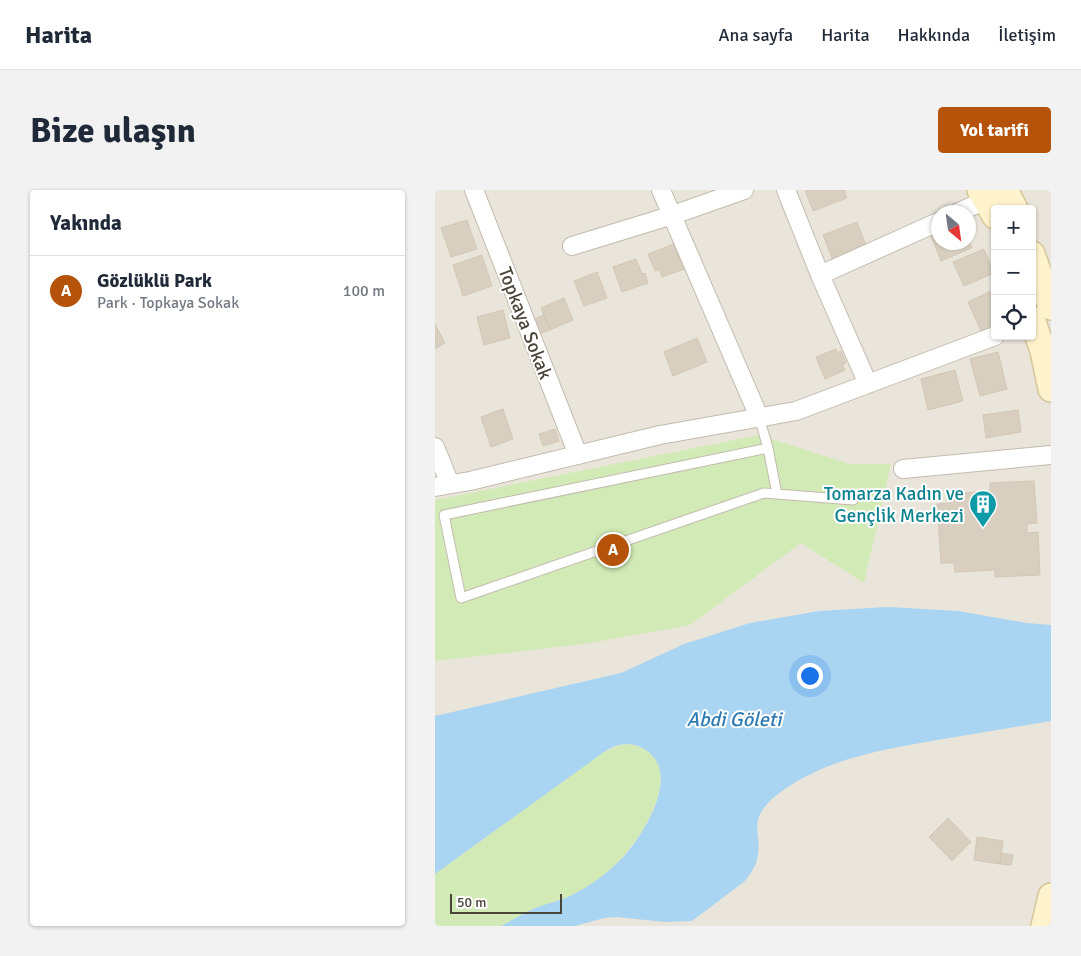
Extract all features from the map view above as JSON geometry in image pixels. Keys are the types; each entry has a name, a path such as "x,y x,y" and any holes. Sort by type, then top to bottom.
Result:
{"main road":[{"path":"991,199 1005,205"},
{"path":"1035,295 1037,318 1051,389"},
{"path":"1045,926 1051,896"}],"street":[{"name":"Topkaya Sokak","path":"473,190 578,455"},
{"path":"661,190 759,417"},
{"path":"571,246 673,215 744,190"},
{"path":"786,190 820,275 868,384"},
{"path":"976,205 991,199"},
{"path":"820,275 931,226"},
{"path":"435,447 442,486 660,435 796,411 991,338"},
{"path":"903,469 1051,455"}],"lane":[{"path":"759,417 768,448 777,494"},
{"path":"768,448 444,515 461,598 764,493 853,500"}],"shaded area":[{"path":"435,190 1051,190 1051,926 435,926"}],"green space":[{"path":"759,435 850,464 891,464 864,583 801,543 690,625 584,644 435,661 435,500"},
{"path":"628,744 647,750 657,762 661,776 659,793 653,810 635,842 612,868 581,890 533,909 505,925 435,926 435,874 604,752 620,745"}],"water":[{"name":"Abdi Göleti","path":"888,607 958,611 1027,623 1051,625 1051,721 882,750 843,761 806,776 769,801 762,811 757,823 759,847 757,858 753,869 745,881 692,921 665,922 617,917 604,918 575,926 501,926 533,909 566,898 585,888 613,867 634,844 651,816 661,784 660,769 653,756 640,747 630,744 612,747 604,752 435,874 435,716 621,673 684,644 750,623 819,611"}],"building":[{"path":"805,190 844,190 847,198 813,211"},
{"path":"467,220 477,249 451,257 441,228"},
{"path":"857,222 868,251 834,263 823,235"},
{"path":"674,244 680,258 683,257 687,268 662,277 659,269 655,271 648,254"},
{"path":"984,249 991,266 991,274 964,286 953,262"},
{"path":"937,250 967,250 941,261"},
{"path":"482,255 492,286 463,296 453,265"},
{"path":"636,259 642,274 645,273 648,283 622,292 613,267"},
{"path":"597,272 607,298 584,306 574,281"},
{"path":"991,291 991,330 982,333 968,302"},
{"path":"564,298 573,320 550,330 541,308"},
{"path":"503,310 510,338 484,345 477,317"},
{"path":"544,315 550,330 536,335 530,321"},
{"path":"435,324 445,343 435,349"},
{"path":"697,338 707,362 673,376 664,352"},
{"path":"836,349 837,353 841,351 846,363 842,365 845,370 825,379 816,357"},
{"path":"998,352 1007,389 980,396 970,359"},
{"path":"955,370 963,401 928,410 921,379"},
{"path":"503,409 513,439 491,447 481,417"},
{"path":"1018,410 1021,432 986,438 983,415"},
{"path":"555,429 559,441 543,446 539,434"},
{"name":"Tomarza Kadın ve Gençlik Merkezi","path":"1034,481 1037,523 1027,524 1027,533 1038,532 1040,575 995,577 995,570 955,572 954,563 941,563 937,504 951,503 950,494 990,491 990,483"},
{"path":"948,818 971,842 952,861 929,837"},
{"path":"977,837 1003,841 1000,864 974,860"},
{"path":"1001,853 1013,855 1011,865 1000,864"}],"place":[{"name":"Tomarza Kadın ve Gençlik Merkezi","path":"983,528"},
{"name":"Gözlüklü Park","path":"613,550"}]}
